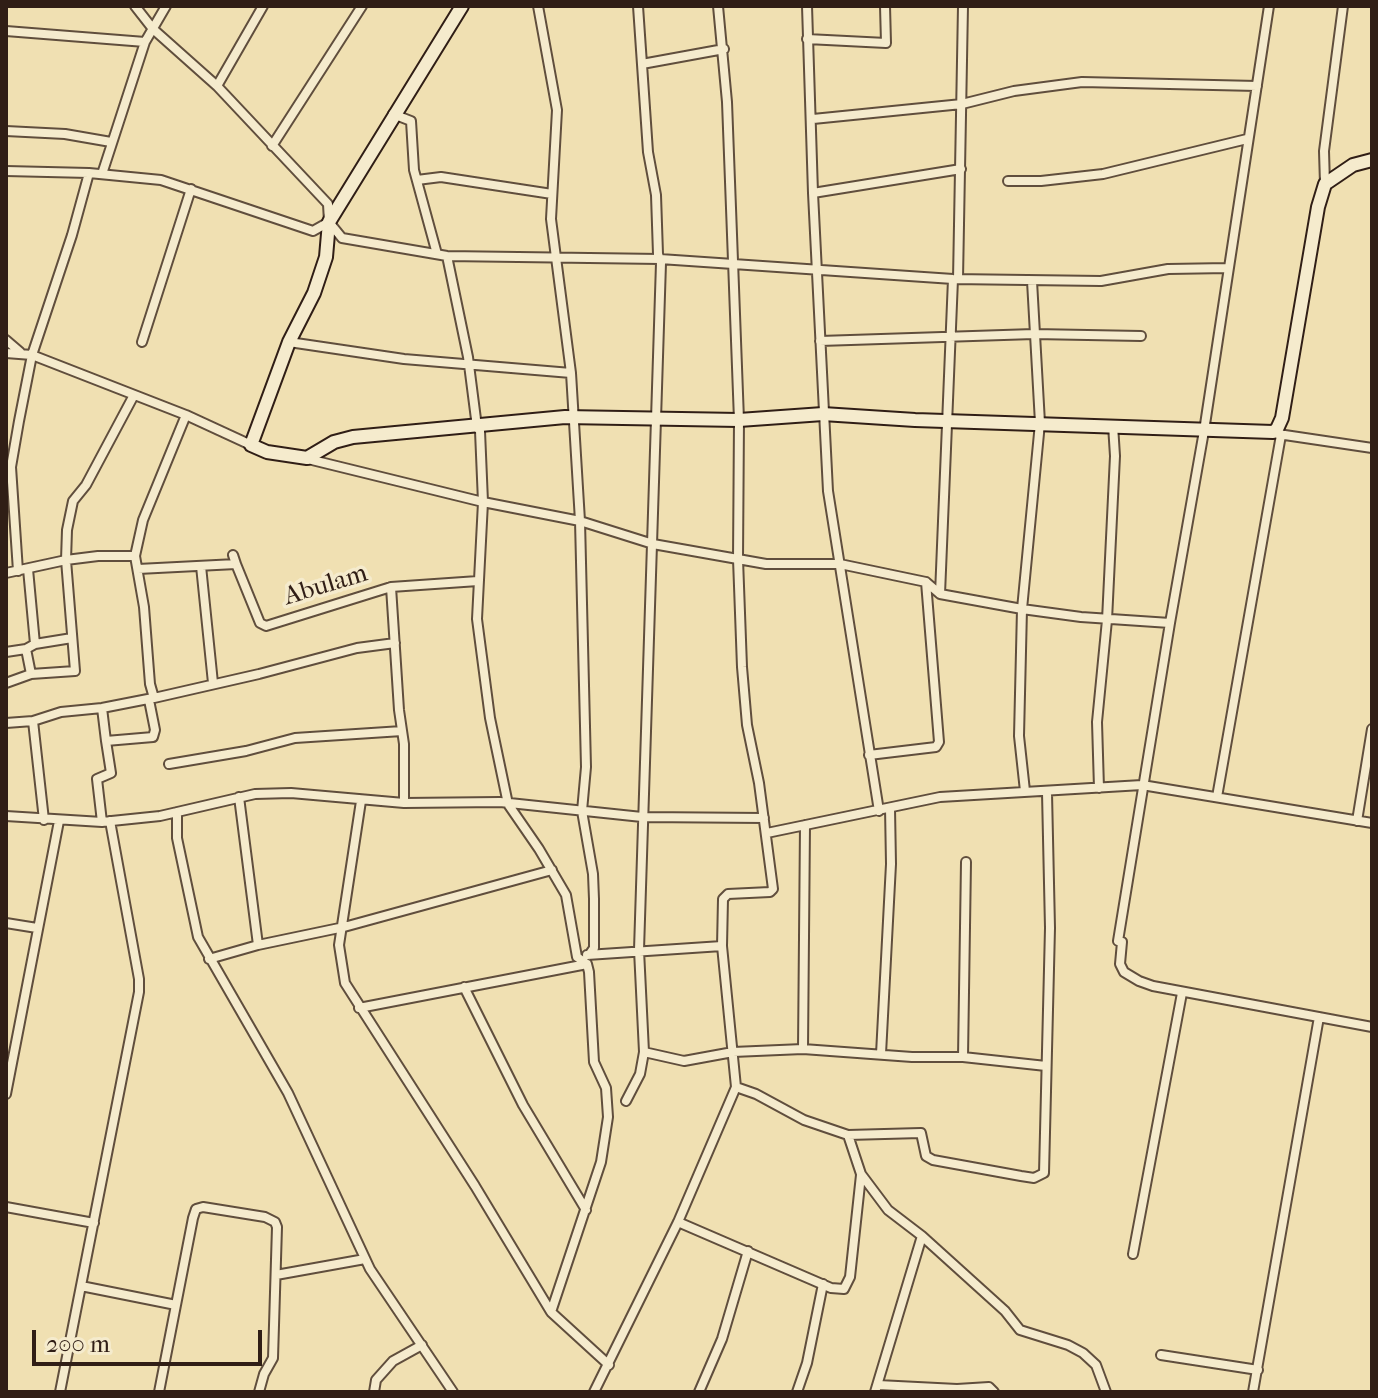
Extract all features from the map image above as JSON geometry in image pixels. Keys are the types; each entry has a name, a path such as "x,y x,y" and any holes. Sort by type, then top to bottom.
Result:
{"street":[{"path":"135,6 153,29 217,86 328,204 326,257 314,293 289,342 251,445"},
{"path":"102,174 145,42 166,6"},
{"path":"217,86 263,6"},
{"path":"272,146 362,6"},
{"path":"538,6 557,110 551,219 571,373 580,521 586,767 582,811 593,874 594,948 588,959 594,1062 606,1088 608,1117 601,1162 551,1312"},
{"path":"626,1101 640,1074 644,1052 639,950 658,418 660,259 656,195 648,152 638,6"},
{"path":"594,1392 678,1222 736,1087 722,946 723,899 728,894 770,892 773,889 767,833 747,725 738,559 739,420 724,49 718,6"},
{"path":"807,6 816,271 828,491 879,811"},
{"path":"807,39 886,43 885,6"},
{"path":"940,594 950,338 961,169 963,6"},
{"path":"1269,6 1204,431 1142,785 1118,941 1122,942 1120,964 1124,972 1139,981 1182,993 1372,1027"},
{"path":"1217,797 1277,429 1282,418 1318,207 1325,184 1324,151 1343,6"},
{"path":"6,171 89,173 161,180 313,231 329,222 456,7"},
{"path":"6,31 145,42"},
{"path":"642,64 724,49"},
{"path":"813,119 962,104 1014,91 1082,82 1257,86"},
{"path":"393,114 411,121 417,180 437,254"},
{"path":"6,131 65,134 111,142"},
{"path":"1008,181 1041,181 1103,174 1247,139"},
{"path":"1325,184 1353,165 1372,160"},
{"path":"813,193 961,169"},
{"path":"35,644 9,494 11,467 32,355 89,173"},
{"path":"417,180 441,177 552,194"},
{"path":"142,342 191,189"},
{"path":"329,222 342,238 447,256 660,259 816,271 1032,281 1101,281 1168,269 1228,268"},
{"path":"447,256 480,431 483,502 477,619 481,662 508,804 566,895 577,957 588,959"},
{"path":"1025,791 1019,736 1022,609 1040,423 1032,281"},
{"path":"820,341 1034,334 1141,336"},
{"path":"6,340 20,353"},
{"path":"289,342 404,359 571,373"},
{"path":"6,353 32,355 186,415 267,452 307,458 483,502 580,521 653,544 766,564 840,564 926,582 940,594 1022,609 1107,620 1170,623"},
{"path":"6,683 31,674 75,671 66,560 67,530 73,501 86,485 134,395"},
{"path":"307,458 334,442 353,437 574,418 739,420 823,414 1277,434 1372,448"},
{"path":"106,741 153,737 155,730 135,556 143,520 186,415"},
{"path":"1099,788 1097,722 1107,620 1115,456 1113,425"},
{"path":"6,573 66,560 135,556"},
{"name":"Abulam","path":"201,566 235,559 260,623 266,626 391,587 478,581"},
{"path":"138,569 201,566 213,683"},
{"path":"869,755 936,747 939,742 926,582"},
{"path":"391,587 404,744 404,803"},
{"path":"6,652 72,638"},
{"path":"6,723 33,721 61,712 151,699 357,648 395,643"},
{"path":"26,649 31,674"},
{"path":"60,1392 139,992 97,779 111,773 102,708"},
{"path":"33,721 44,820"},
{"path":"1357,821 1372,729"},
{"path":"169,764 246,751 295,738 402,731"},
{"path":"767,833 940,797 1142,785 1372,823"},
{"path":"6,816 106,822 177,812 239,797 291,793 361,801 508,804 642,817 764,818"},
{"path":"736,1087 756,1094 804,1120 848,1135 921,1133 926,1156 933,1160 1034,1178 1044,1173 1050,928 1047,793"},
{"path":"239,797 258,945"},
{"path":"361,801 339,945 345,983 475,1186 551,1312 609,1365"},
{"path":"881,1054 891,876 890,808"},
{"path":"177,812 177,838 198,937 288,1093 365,1259 453,1392"},
{"path":"6,1094 59,821"},
{"path":"803,1049 805,825"},
{"path":"963,1057 966,862"},
{"path":"209,959 344,927 552,870"},
{"path":"6,923 37,928"},
{"path":"359,1008 639,950 670,951 722,946"},
{"path":"464,987 523,1105 586,1210"},
{"path":"1133,1254 1182,993"},
{"path":"1253,1392 1319,1017"},
{"path":"644,1052 684,1061 733,1052 803,1049 912,1057 963,1057 1046,1066"},
{"path":"848,1135 861,1174 888,1210 922,1236 1005,1311 1020,1330 1083,1353 1096,1365 1106,1392"},
{"path":"678,1222 831,1288 844,1289 850,1277 861,1174"},
{"path":"6,1207 94,1223"},
{"path":"159,1392 193,1218 196,1209 203,1207 265,1217 275,1222 273,1358 259,1392"},
{"path":"922,1236 876,1388 989,1387 994,1392"},
{"path":"699,1392 722,1339 748,1251"},
{"path":"276,1275 365,1259"},
{"path":"797,1392 807,1363 823,1284"},
{"path":"81,1286 176,1305"},
{"path":"374,1392 376,1380 393,1361 422,1345"},
{"path":"1161,1355 1258,1370"}]}
